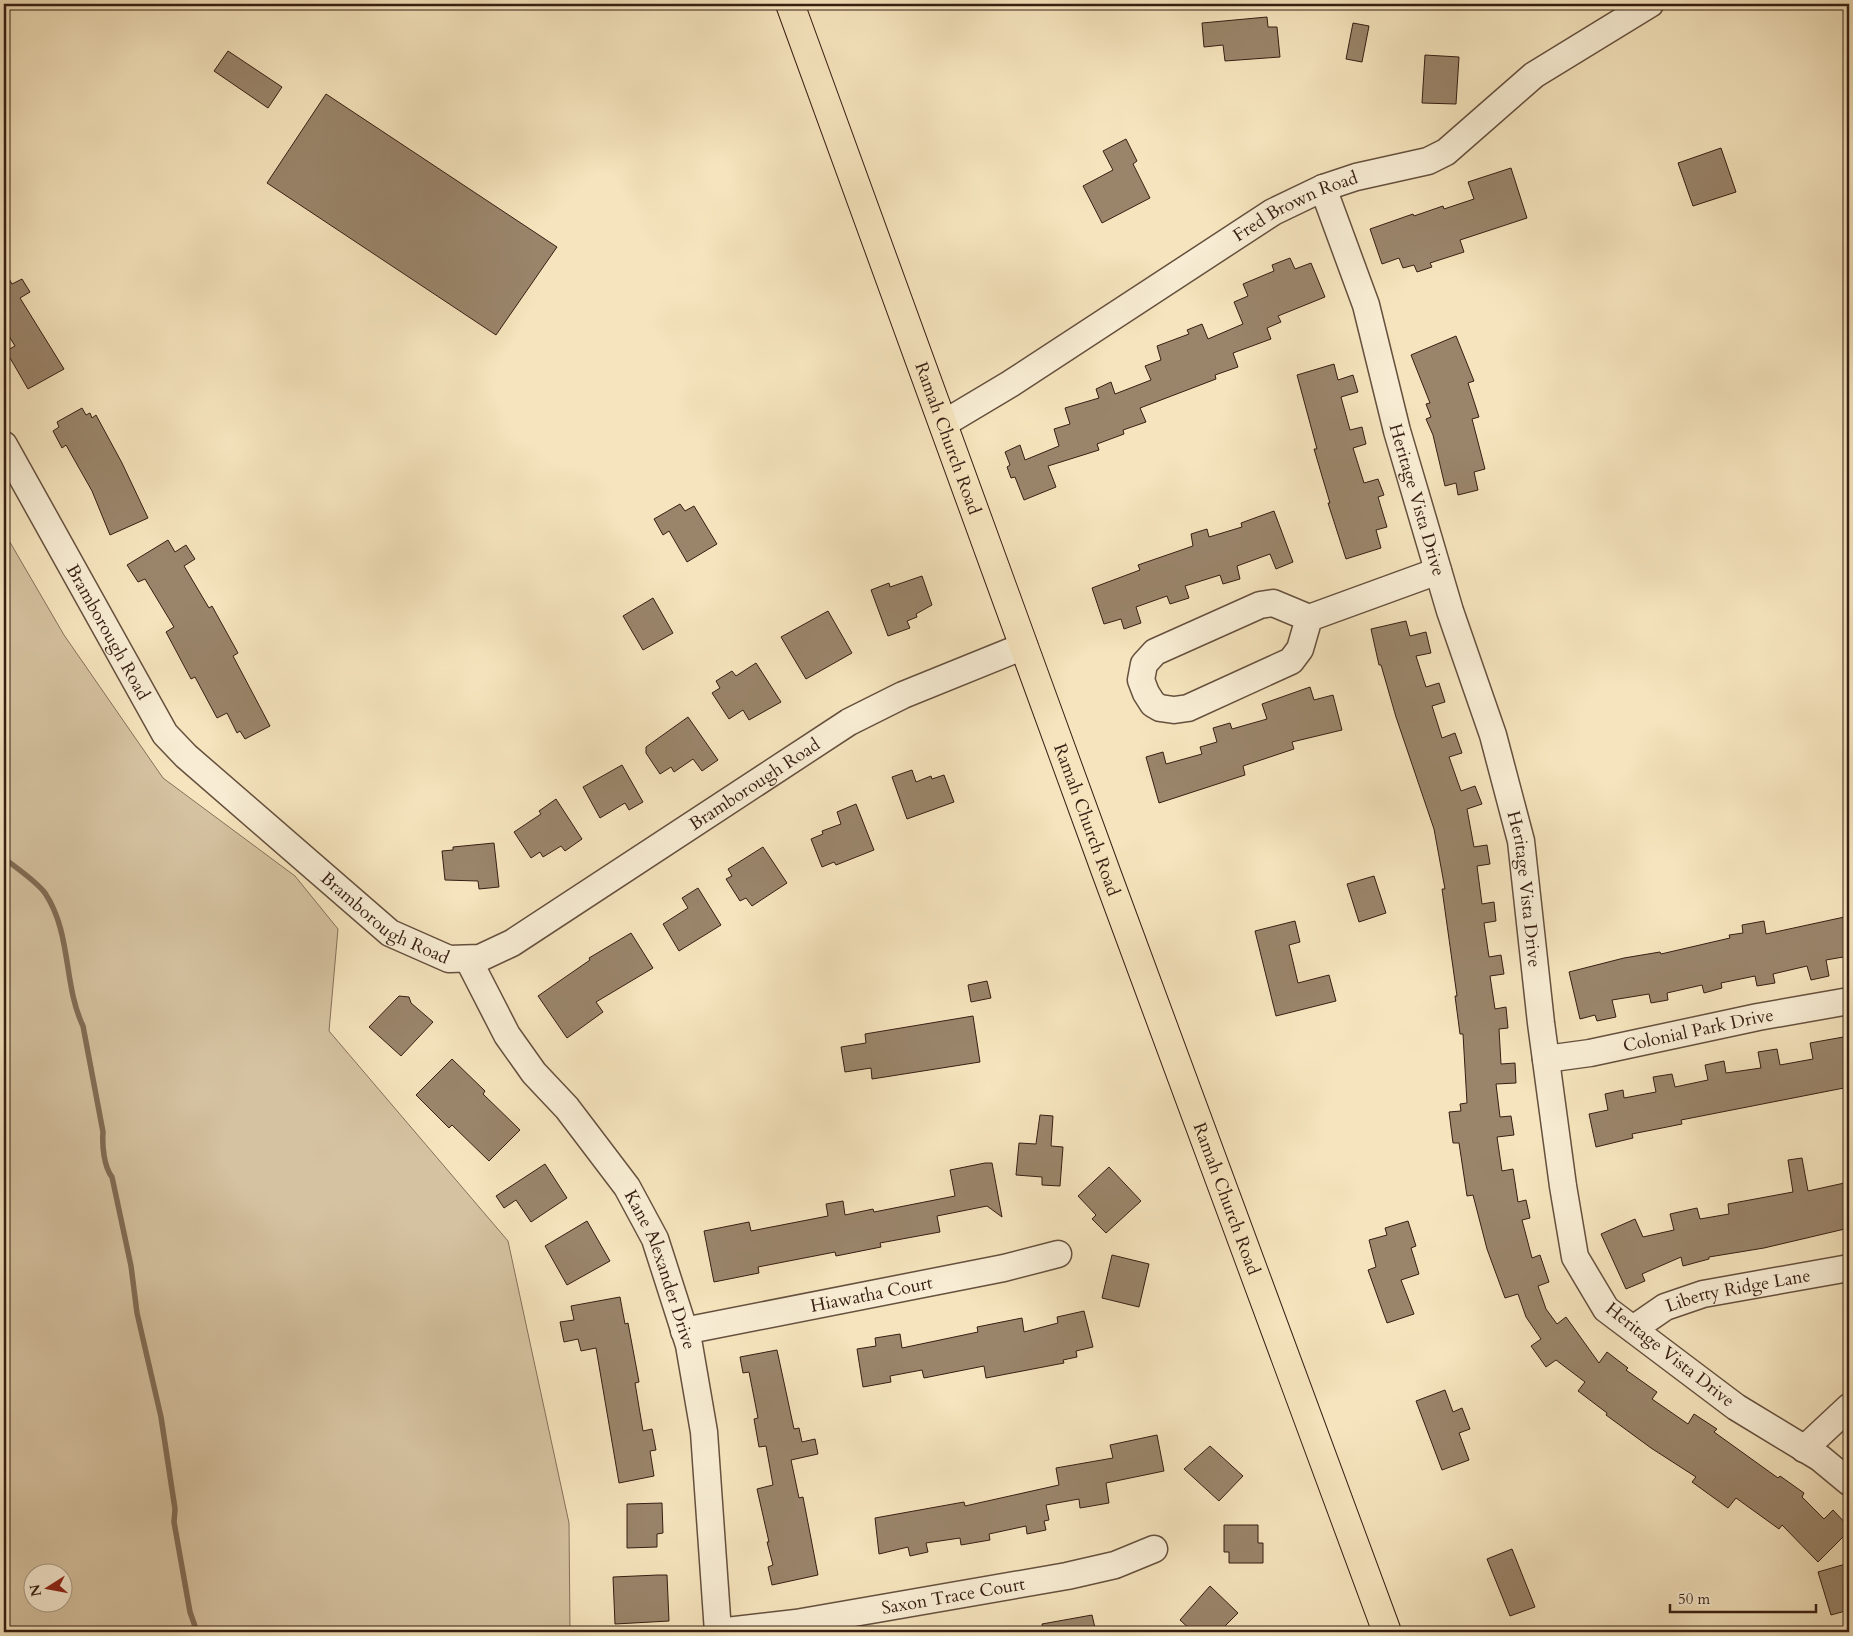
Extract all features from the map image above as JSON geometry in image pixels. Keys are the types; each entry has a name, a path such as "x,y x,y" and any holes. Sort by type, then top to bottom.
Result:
{"main road":[{"name":"Ramah Church Road","path":"790,4 1387,1632"}],"street":[{"name":"Fred Brown Road","path":"943,424 1010,384 1254,222 1323,188 1356,177 1428,161 1446,152 1534,75 1650,4"},
{"name":"Heritage Vista Drive","path":"1323,188 1366,305 1397,431 1438,571 1493,735 1521,841 1546,1059 1563,1186 1575,1257 1606,1309 1736,1407 1820,1458 1849,1482"},
{"name":"Bramborough Road","path":"4,445 164,734 186,756 390,933 449,959 480,958 512,943 849,722 903,695 1024,646"},
{"path":"1309,618 1300,649 1291,661 1274,669 1188,708 1174,710 1160,708 1153,704 1146,693 1141,680 1144,664 1154,652 1240,612 1273,603 1309,618 1438,571"},
{"name":"Kane Alexander Drive","path":"468,959 507,1035 534,1073 567,1108 627,1187 655,1239 689,1345 704,1432 718,1632"},
{"name":"Colonial Park Drive","path":"1546,1059 1590,1053 1758,1017 1849,1001"},
{"name":"Hiawatha Court","path":"684,1331 985,1272 1058,1254"},
{"name":"Liberty Ridge Lane","path":"1633,1329 1665,1307 1703,1294 1849,1268"},
{"path":"1804,1449 1849,1406"},
{"name":"Saxon Trace Court","path":"718,1632 796,1623 1067,1576 1115,1565 1154,1549"}],"shaded area":[{"path":"4,532 64,635 163,778 295,876 338,929 329,1031 508,1241 569,1523 570,1632 4,1632"}],"building":[{"path":"1267,17 1268,27 1277,27 1280,57 1225,61 1223,45 1204,47 1202,23"},
{"path":"1353,23 1369,26 1362,62 1346,59"},
{"path":"228,51 282,87 268,108 214,71"},
{"path":"1425,55 1459,57 1456,104 1422,103"},
{"path":"326,94 557,247 496,335 267,183"},
{"path":"1126,139 1137,161 1133,164 1150,198 1102,223 1083,186 1113,170 1103,151"},
{"path":"1721,148 1736,192 1693,206 1678,163"},
{"path":"1511,168 1527,218 1460,240 1464,252 1430,263 1432,267 1417,272 1414,265 1403,268 1399,258 1382,264 1370,229 1413,214 1414,216 1443,206 1444,209 1474,199 1468,182"},
{"path":"1290,258 1295,269 1311,263 1325,297 1278,316 1281,322 1267,328 1271,339 1233,353 1238,367 1215,375 1216,379 1140,408 1146,422 1123,430 1124,434 1097,444 1099,450 1048,466 1056,487 1024,500 1015,477 1011,478 1007,467 1010,465 1005,452 1020,445 1025,460 1059,446 1054,429 1070,424 1065,408 1099,398 1096,389 1111,382 1115,394 1151,380 1145,366 1161,360 1157,346 1189,334 1187,330 1202,324 1208,339 1243,324 1234,302 1248,296 1243,284 1274,271 1272,265"},
{"path":"4,270 12,284 22,279 30,292 20,298 64,369 28,389 6,351 15,346 4,328"},
{"path":"1456,336 1474,381 1468,383 1479,417 1472,419 1485,469 1474,472 1478,490 1458,495 1456,483 1445,486 1433,435 1426,419 1431,417 1426,404 1430,403 1411,355"},
{"path":"1334,364 1338,380 1353,375 1358,392 1341,397 1350,430 1362,427 1366,444 1353,448 1364,483 1378,479 1384,495 1378,497 1387,527 1376,530 1381,548 1346,559 1328,503 1330,503 1314,449 1317,449 1297,375"},
{"path":"82,408 86,415 90,413 92,418 96,415 122,463 148,518 110,535 92,491 66,445 62,448 53,431 59,427 57,422"},
{"path":"680,504 685,511 694,506 717,544 687,562 669,531 663,535 654,519"},
{"path":"1274,511 1293,562 1276,569 1270,554 1237,566 1240,579 1223,584 1220,575 1185,586 1189,598 1170,604 1167,596 1136,607 1141,623 1124,629 1121,619 1104,624 1092,588 1140,570 1138,565 1193,546 1191,534 1207,529 1209,537 1242,527 1241,523"},
{"path":"168,540 175,552 186,545 195,559 184,566 209,608 212,606 238,653 233,656 270,726 245,739 240,731 237,733 227,713 217,718 195,677 191,679 166,632 174,627 145,579 138,582 127,565"},
{"path":"922,576 932,605 916,614 917,617 907,621 910,628 888,636 871,590 889,583 890,587"},
{"path":"653,598 673,633 643,650 623,616"},
{"path":"828,611 852,653 806,679 781,637"},
{"path":"1406,621 1410,636 1426,632 1431,653 1416,656 1426,687 1439,683 1445,702 1432,706 1442,738 1455,733 1462,753 1449,757 1461,791 1475,786 1482,804 1467,809 1474,847 1487,845 1490,864 1477,866 1482,904 1494,902 1496,921 1484,923 1489,957 1501,955 1504,974 1490,976 1495,1009 1506,1007 1508,1028 1499,1029 1501,1064 1515,1063 1516,1083 1496,1084 1500,1117 1511,1116 1514,1135 1497,1137 1502,1171 1513,1169 1518,1202 1526,1200 1530,1218 1522,1220 1532,1258 1540,1255 1549,1282 1538,1286 1546,1309 1557,1324 1566,1317 1599,1363 1607,1352 1628,1368 1626,1370 1657,1392 1652,1399 1688,1424 1694,1414 1717,1429 1714,1432 1778,1478 1780,1476 1804,1493 1802,1497 1824,1519 1833,1510 1849,1527 1849,1531 1818,1562 1782,1525 1779,1529 1736,1498 1728,1508 1692,1482 1696,1477 1651,1448 1606,1415 1607,1413 1578,1391 1585,1382 1556,1360 1546,1367 1531,1346 1541,1339 1526,1317 1518,1294 1505,1298 1487,1249 1473,1195 1467,1196 1459,1143 1453,1143 1449,1112 1461,1111 1460,1104 1467,1103 1463,1034 1460,1034 1455,996 1457,996 1442,889 1445,889 1434,829 1396,717 1381,665 1379,665 1371,629"},
{"path":"756,663 781,702 749,720 743,710 729,719 712,693 720,688 716,681 732,671 736,676"},
{"path":"1310,687 1314,700 1333,695 1342,730 1292,742 1294,749 1243,766 1245,775 1159,803 1146,757 1163,752 1166,764 1202,754 1200,747 1217,742 1213,728 1230,723 1232,729 1267,719 1262,704"},
{"path":"688,717 718,760 702,771 693,759 674,772 671,767 660,774 646,753 646,747"},
{"path":"622,765 643,802 629,810 625,803 600,818 583,787"},
{"path":"912,770 916,782 931,776 932,779 944,775 954,802 907,819 892,777"},
{"path":"556,799 582,839 565,851 561,846 543,857 540,852 531,858 514,832 541,814 539,811"},
{"path":"856,804 874,850 836,865 834,862 822,867 811,839 823,834 822,831 841,824 837,812"},
{"path":"494,843 499,887 479,889 478,881 445,880 442,851 453,850 453,847"},
{"path":"763,847 787,883 752,906 746,898 740,901 726,879 732,876 728,869"},
{"path":"1374,876 1386,913 1359,922 1347,884"},
{"path":"698,888 721,925 679,951 663,924 688,908 682,898"},
{"path":"1849,916 1849,956 1826,960 1829,976 1811,980 1807,966 1773,974 1775,983 1757,986 1755,976 1721,983 1722,988 1704,993 1702,985 1667,993 1668,1000 1651,1003 1649,994 1612,1000 1616,1017 1597,1021 1595,1015 1580,1019 1569,972 1624,958 1660,952 1661,954 1730,938 1729,935 1743,933 1742,925 1764,921 1766,934"},
{"path":"1295,921 1300,942 1289,945 1298,983 1329,975 1336,1001 1276,1016 1255,931"},
{"path":"631,933 653,968 596,1002 603,1012 567,1038 538,996 590,960 589,958"},
{"path":"987,981 991,998 971,1002 968,985"},
{"path":"399,996 409,997 411,1003 433,1022 401,1056 369,1027"},
{"path":"973,1016 980,1062 872,1079 871,1068 845,1072 841,1047 866,1043 865,1034"},
{"path":"1849,1036 1849,1087 1681,1120 1682,1124 1632,1134 1633,1138 1596,1147 1589,1114 1608,1110 1605,1094 1623,1090 1624,1098 1656,1092 1653,1077 1672,1074 1675,1087 1708,1080 1705,1065 1724,1061 1726,1073 1761,1068 1758,1052 1777,1049 1780,1065 1813,1059 1810,1043"},
{"path":"452,1059 485,1091 483,1094 520,1130 489,1161 452,1125 449,1128 416,1095"},
{"path":"1040,1115 1053,1116 1051,1146 1063,1147 1060,1186 1042,1185 1042,1177 1016,1175 1019,1143 1036,1144"},
{"path":"1802,1158 1808,1191 1849,1182 1849,1228 1764,1248 1709,1257 1709,1259 1683,1266 1681,1257 1642,1274 1645,1281 1626,1289 1601,1234 1635,1219 1643,1237 1674,1230 1670,1214 1697,1208 1700,1219 1729,1214 1728,1204 1793,1192 1788,1160"},
{"path":"992,1163 1002,1217 987,1206 937,1216 940,1232 880,1243 881,1247 836,1256 835,1252 758,1267 759,1273 714,1282 704,1231 749,1222 751,1231 828,1216 826,1204 843,1201 845,1215 873,1209 874,1212 955,1196 950,1170"},
{"path":"545,1164 567,1198 531,1222 516,1200 504,1208 496,1196"},
{"path":"1109,1167 1141,1201 1106,1233 1092,1219 1096,1215 1078,1196"},
{"path":"587,1221 610,1261 567,1285 545,1246"},
{"path":"1408,1221 1416,1246 1411,1248 1419,1274 1401,1280 1414,1314 1387,1323 1368,1270 1376,1267 1369,1240 1387,1235 1385,1228"},
{"path":"1112,1255 1149,1264 1139,1307 1102,1298"},
{"path":"620,1297 625,1324 628,1323 639,1382 635,1383 643,1431 652,1429 656,1450 650,1451 654,1476 619,1483 596,1348 581,1351 578,1339 564,1342 560,1322 574,1320 571,1306"},
{"path":"1084,1311 1093,1347 1076,1351 1077,1357 1063,1360 1064,1363 986,1378 984,1366 924,1378 922,1370 890,1376 891,1382 863,1387 857,1349 876,1346 875,1338 900,1334 902,1348 978,1332 977,1327 1022,1318 1024,1332 1058,1323 1057,1317"},
{"path":"777,1350 794,1429 799,1428 802,1442 815,1439 818,1454 791,1460 799,1498 803,1497 818,1575 772,1585 768,1567 773,1565 757,1489 773,1485 766,1446 759,1447 754,1419 758,1418 749,1372 743,1373 740,1357"},
{"path":"1445,1390 1453,1412 1462,1408 1470,1429 1459,1433 1469,1460 1442,1470 1416,1401"},
{"path":"1157,1435 1164,1471 1106,1483 1109,1503 1080,1508 1079,1499 1046,1505 1049,1520 1044,1521 1046,1530 1027,1534 1026,1526 989,1534 990,1540 961,1545 960,1538 926,1543 928,1552 910,1556 908,1547 879,1554 875,1518 964,1502 965,1506 1059,1485 1056,1468 1113,1458 1110,1445"},
{"path":"1210,1446 1243,1476 1219,1501 1184,1469"},
{"path":"662,1503 663,1533 657,1534 657,1547 627,1548 627,1504"},
{"path":"1224,1525 1258,1525 1258,1543 1263,1543 1263,1563 1229,1563 1229,1552 1224,1552"},
{"path":"1512,1549 1535,1607 1510,1616 1487,1559"},
{"path":"1849,1563 1849,1610 1831,1615 1818,1572"},
{"path":"667,1575 669,1621 615,1624 613,1577"},
{"path":"1210,1586 1238,1613 1223,1628 1221,1626 1215,1632 1193,1632 1180,1620"},
{"path":"1092,1615 1096,1632 1043,1632 1042,1624"}],"waterway":[{"path":"4,858 41,888 54,909 60,925 72,993 83,1026 103,1132 105,1162 112,1177 131,1266 137,1313 161,1417 175,1509 174,1522 190,1612 197,1632"}]}
